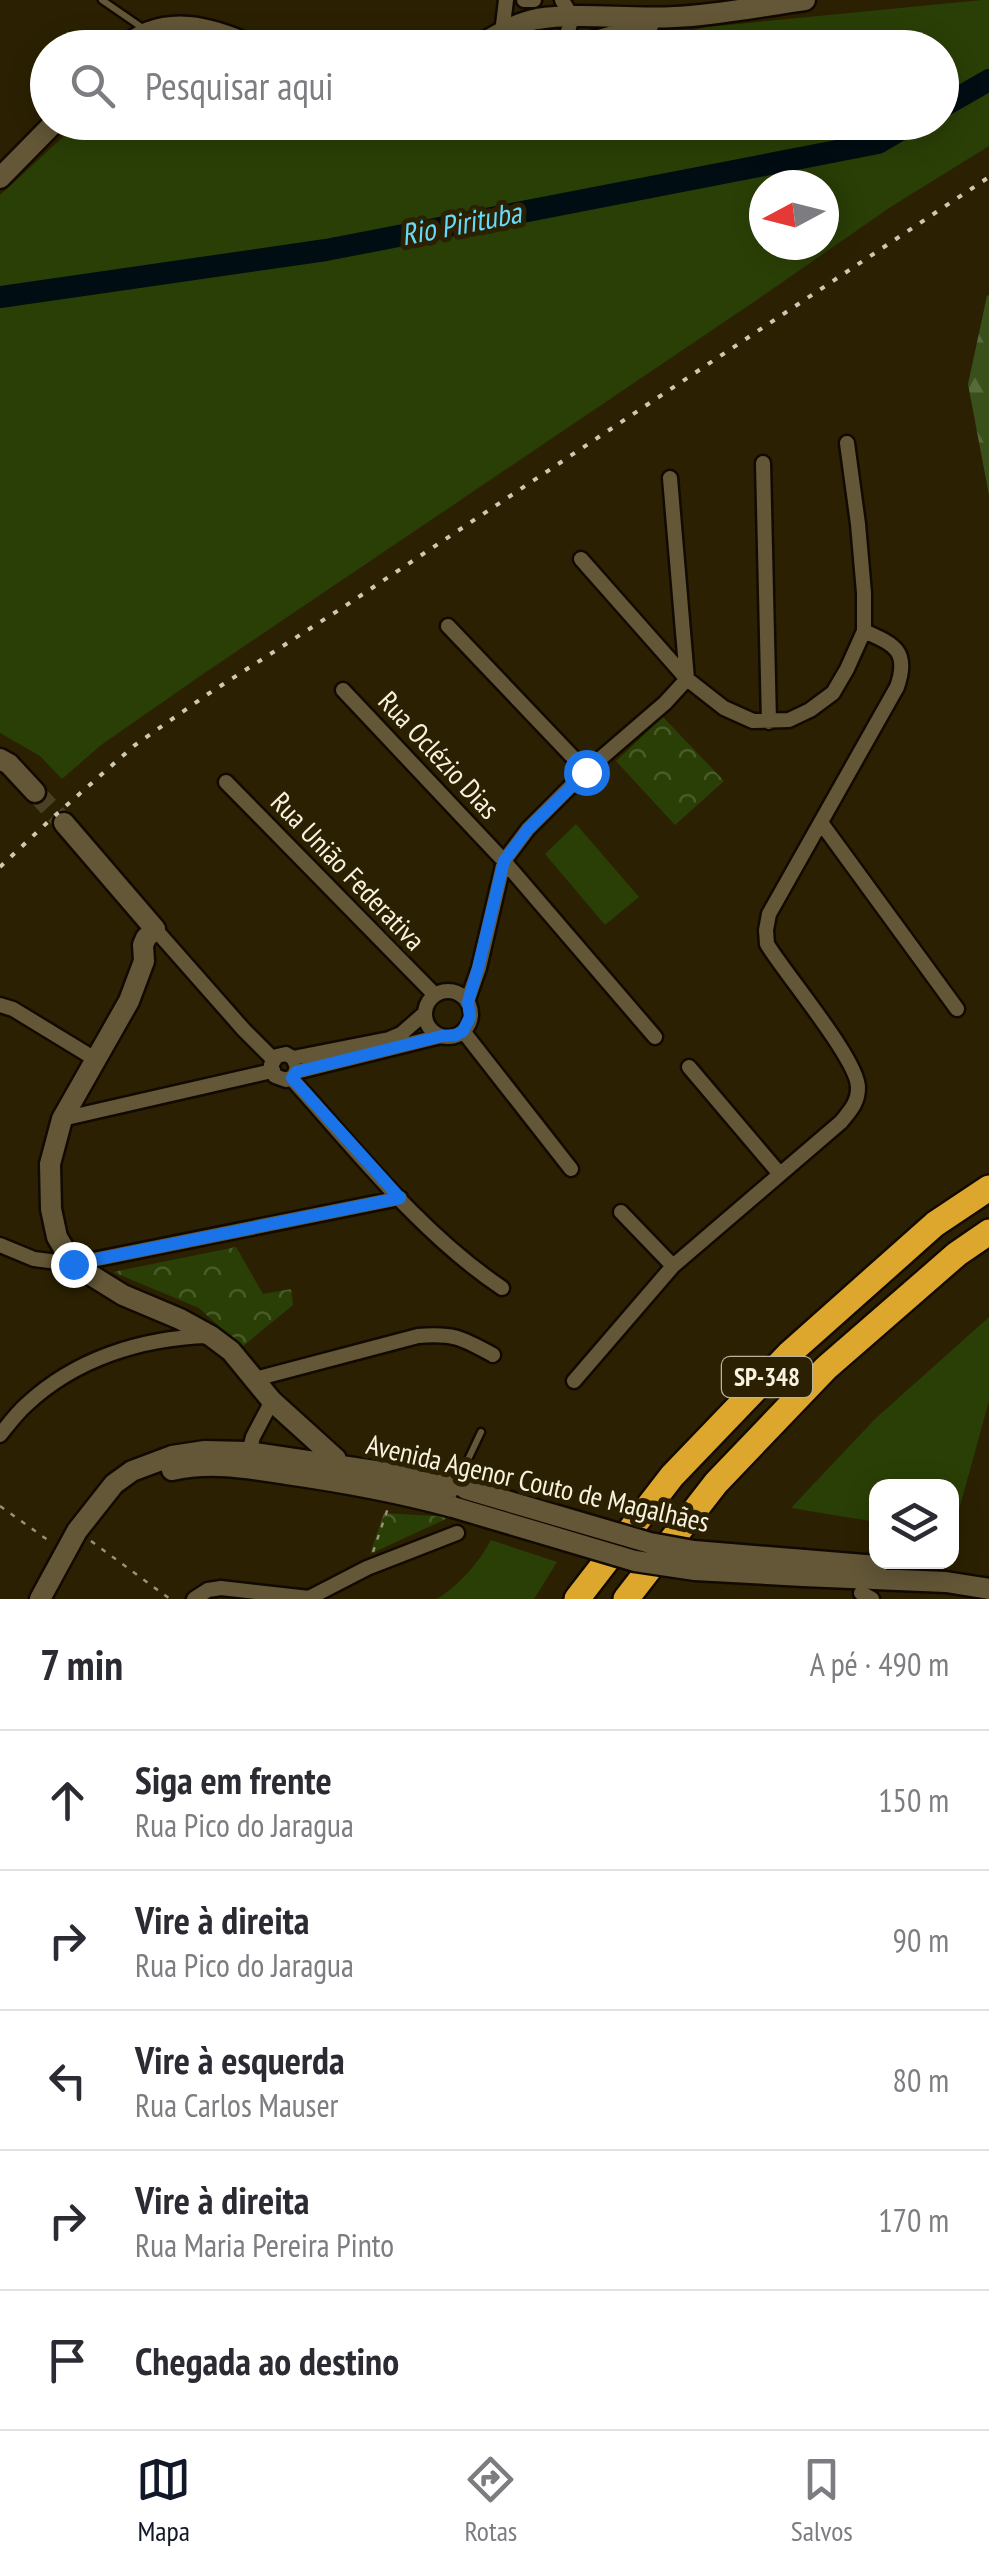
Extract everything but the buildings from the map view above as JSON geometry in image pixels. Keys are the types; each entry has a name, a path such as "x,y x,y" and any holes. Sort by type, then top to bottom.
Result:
{"highway":[{"name":"SP-348","path":"577,1599 672,1476 790,1353 935,1224 989,1188"},
{"name":"SP-348","path":"626,1599 716,1484 826,1368 957,1254 989,1232"}],"street":[{"path":"502,30 506,0"},
{"path":"524,0 534,0"},
{"path":"507,30 567,8 627,19 679,17 805,0"},
{"path":"634,30 679,17"},
{"path":"156,30 180,25 209,30"},
{"path":"0,178 37,140"},
{"path":"582,560 688,679 736,714 753,721 789,720 833,693 864,631 858,524 847,444"},
{"path":"763,464 769,722"},
{"path":"294,1069 463,1031 470,1017 468,1002 504,861 528,829 688,679 670,478"},
{"path":"448,626 586,772"},
{"path":"574,1381 673,1266 841,1122 855,1105 857,1075 845,1053 766,944 769,914 822,824 902,672 900,655 893,644 864,631"},
{"name":"Rua Oclézio Dias","path":"343,690 504,861 655,1036"},
{"path":"0,759 34,792"},
{"name":"Rua União Federativa","path":"226,782 435,995"},
{"path":"64,823 244,1030 272,1065 278,1079 286,1080 294,1069 396,1037 425,1014 435,995 449,991 468,1002"},
{"path":"822,824 957,1009"},
{"path":"155,929 146,938 144,961 128,1000 62,1119 50,1164 51,1209 58,1238 73,1264 122,1295 180,1319 231,1351 272,1401 324,1446 348,1458 345,1472"},
{"path":"0,1005 95,1059"},
{"path":"425,1014 429,1027 442,1036"},
{"path":"463,1031 572,1169"},
{"path":"62,1119 272,1065 282,1054 400,1198 468,1266 502,1288"},
{"path":"689,1067 779,1173"},
{"path":"0,1245 34,1259 73,1264 400,1198"},
{"path":"621,1212 673,1266"},
{"path":"256,1379 418,1336 444,1334 463,1338 493,1355"},
{"path":"0,1436 24,1406 85,1364 162,1340 211,1336"},
{"path":"247,1460 272,1401"},
{"name":"Avenida Agenor Couto de Magalhães","path":"40,1599 76,1530 95,1509 137,1482 159,1474 196,1465 247,1460 345,1472 393,1491 458,1495 694,1551 945,1590 989,1589"},
{"path":"194,1599 208,1590 221,1588 309,1599 367,1568 457,1533"},
{"name":"Avenida Agenor Couto de Magalhães","path":"803,1568 989,1576"}],"lane":[{"path":"102,0 146,30"},
{"path":"458,1495 481,1432"}],"path":[{"path":"0,1506 64,1551"},
{"path":"367,1568 382,1526"},
{"path":"76,1530 170,1599"}],"green space":[{"path":"989,0 989,146 839,243 839,170 749,170 749,260 814,260 206,672 101,745 62,779 40,756 0,733 0,195 60,140 959,140 959,30 694,30"},
{"path":"989,295 989,495 968,384"},
{"path":"663,717 724,781 675,825 616,761"},
{"path":"576,824 639,897 605,925 545,854"},
{"path":"236,1247 263,1294 291,1289 293,1305 242,1347 199,1308 113,1272"},
{"path":"989,1317 989,1401 959,1510 959,1479 869,1479 869,1521 791,1508 875,1419"},
{"path":"384,1513 450,1517 370,1554"},
{"path":"491,1540 557,1562 534,1599 437,1599 468,1573"}],"waterway":[{"name":"Rio Pirituba","path":"959,97 989,80"},
{"name":"Rio Pirituba","path":"0,297 326,250 883,140"}],"tunnel":[{"path":"35,792 64,823"}],"railway":[{"path":"0,867 135,745 208,694 989,177"}],"route":[{"path":"73,1264 400,1198 292,1078 296,1072 463,1031 470,1017 468,1002 504,861 528,829 586,772"}]}
